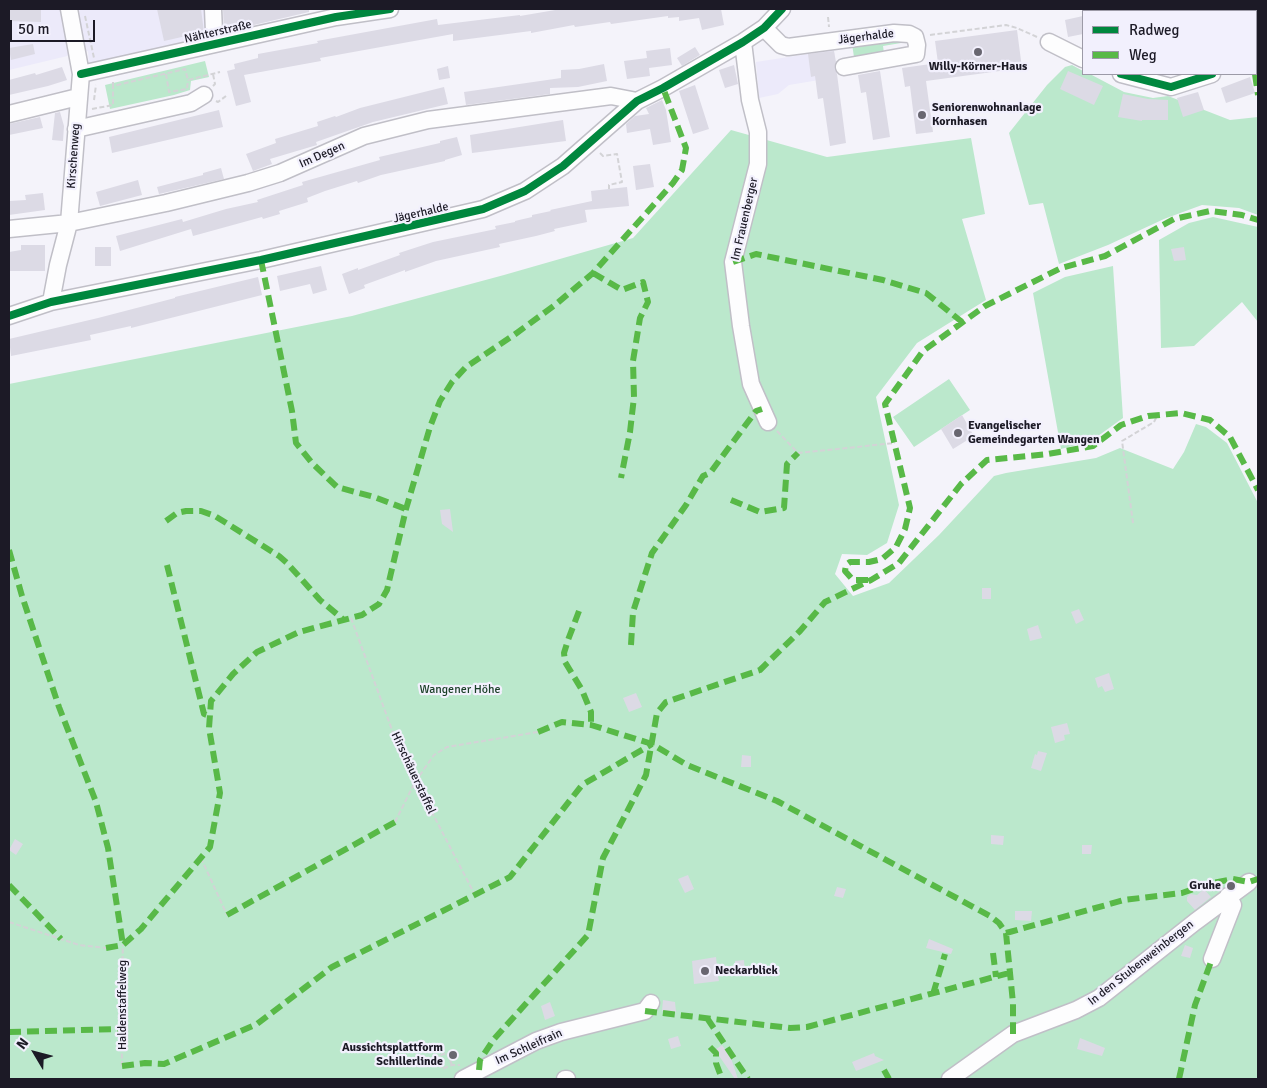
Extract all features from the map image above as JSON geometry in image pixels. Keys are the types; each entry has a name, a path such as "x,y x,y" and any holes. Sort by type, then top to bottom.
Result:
{"street":[{"name":"Kirschenweg","path":"51,302 69,223 81,74 69,9"},
{"path":"213,9 213,44"},
{"name":"Nähterstraße","path":"81,74 336,17 390,9"},
{"name":"Jägerhalde","path":"9,316 51,302 261,260 483,209 526,191 563,166 637,100 663,88 742,42 764,28 782,9"},
{"name":"Jägerhalde","path":"764,28 781,45 788,47 894,33 909,34 915,37 917,45 916,54 844,66"},
{"name":"Im Frauenberger","path":"742,42 750,100 758,132 758,164 733,262 751,384 768,422"},
{"path":"1049,42 1082,58"},
{"path":"1125,75 1171,87 1209,75"},
{"path":"76,129 191,103 210,89"},
{"name":"Im Degen","path":"9,229 69,223 166,203 248,183 280,173 364,136 428,120 611,96 637,100"},
{"path":"9,114 78,97"},
{"name":"In den Stubenweinbergen","path":"950,1079 1013,1034 1076,1010 1099,998 1228,896 1249,882"},
{"path":"1212,958 1234,905 1228,896"},
{"name":"Im Schleifrain","path":"469,1076 560,1032 645,1011 651,1003"}],"path":[{"path":"915,37 1006,25 1049,42"},
{"path":"92,110 113,105 114,86 110,67"},
{"path":"114,86 185,69 188,80 187,88 169,92 166,74"},
{"path":"188,80 220,72"},
{"path":"210,89 213,74"},
{"path":"603,156 617,154 622,182 609,185 609,189"},
{"path":"1133,523 1122,441 1154,422 1157,416"},
{"path":"768,422 798,453 894,443"},
{"path":"395,822 415,782 434,755 447,747 538,732"},
{"path":"201,858 227,915"},
{"path":"9,922 79,945 106,948"},
{"path":"452,1065 447,1053 438,1056 442,1069 452,1065 462,1065 469,1067 469,1076"}],"shaded area":[{"path":"9,9 221,9 209,35 89,67 88,51 9,70"},
{"path":"834,50 837,77 789,85 778,94 759,98 756,62"}],"green space":[{"path":"898,36 907,42 883,46 884,53 854,57 852,44"},
{"path":"205,61 209,77 191,81 190,90 110,109 105,85"},
{"path":"1072,65 1082,70 1082,75 1092,75 1124,92 1153,98 1168,96 1230,120 1258,117 1258,215 1239,208 1202,205 1164,219 1108,245 1059,264 1043,203 1029,205 1009,133 1047,85 1065,67"},
{"name":"Wangener Höhe","path":"731,130 827,157 971,138 985,214 962,219 986,300 917,343 876,397 899,505 887,543 867,555 842,554 835,574 853,596 889,583 939,535 994,476 1096,458 1120,448 1173,469 1184,452 1196,424 1206,427 1227,443 1258,503 1258,1079 9,1079 9,384 352,316 633,238"},
{"path":"1213,217 1258,227 1258,322 1242,302 1194,346 1161,348 1159,240 1189,223"},
{"path":"1113,266 1123,418 1091,441 1061,449 1033,293 1065,277"},
{"path":"949,379 970,410 914,447 893,417"}],"building":[{"path":"9,9 41,9 41,22 9,21"},
{"path":"157,9 201,9 204,32 164,41"},
{"path":"223,9 309,9 309,12 224,32"},
{"path":"561,9 721,9 724,25 702,30 699,18 679,21 679,17 668,18 668,16 611,24 610,22 575,27 574,25 531,33 531,31 453,41 453,34 320,58 321,61 244,75 251,102 236,106 227,71 235,69 234,64 258,58 258,54 318,43 317,41 437,19 438,25 520,16"},
{"path":"1082,16 1082,34 1068,37 1065,20"},
{"name":"Willy-Körner-Haus","path":"1017,30 1022,68 926,81 933,132 916,134 910,86 905,87 902,68 938,63 935,41"},
{"path":"33,44 35,54 11,60 9,48"},
{"path":"695,47 700,55 682,66 677,58"},
{"path":"670,48 672,65 649,68 650,76 627,79 624,61 647,58 646,51"},
{"path":"834,51 836,62 834,68 837,74 846,143 830,146 823,98 818,99 815,76 811,77 808,54"},
{"path":"604,64 607,81 578,87 550,88 550,94 466,105 464,92 561,78 561,70"},
{"path":"734,65 738,84 725,88 719,70"},
{"path":"448,66 450,78 439,80 437,69"},
{"path":"62,67 67,80 9,95 9,80 35,73 36,75"},
{"path":"880,71 890,137 873,140 866,92 861,93 858,75"},
{"path":"1068,71 1103,86 1094,105 1060,89"},
{"path":"1250,77 1255,93 1226,103 1221,88"},
{"path":"695,85 709,129 693,134 679,91"},
{"path":"444,87 448,104 373,122 316,142 317,145 270,159 272,164 253,171 246,154 276,143 275,139 318,126 317,122 360,108"},
{"path":"1198,92 1204,110 1183,117 1177,98"},
{"path":"1123,94 1148,99 1168,100 1168,120 1142,121 1118,117"},
{"path":"662,100 666,110 671,142 653,145 650,129 627,133 626,124 635,116 649,114 646,108"},
{"path":"219,110 223,127 112,153 109,137"},
{"path":"60,112 64,126 63,141 52,140 55,113"},
{"path":"40,117 43,128 9,135 9,124"},
{"path":"563,120 566,141 472,153 470,135"},
{"path":"457,137 462,155 445,161 381,175 358,183 357,181 325,191 307,198 308,202 279,211 280,214 263,219 262,217 193,236 191,229 120,251 116,236 182,219 183,222 258,202 257,200 303,185 302,182 380,160 379,157 440,143 440,141"},
{"path":"650,164 654,187 636,190 633,166"},
{"path":"221,168 224,179 159,194 157,187 203,175 203,173"},
{"path":"138,180 142,195 100,206 96,192"},
{"path":"627,187 629,206 585,210 587,222 499,244 500,247 436,261 405,272 405,270 364,285 365,288 349,294 342,274 358,268 358,270 400,255 399,253 433,242 496,229 495,226 532,217 532,215 592,201 591,191"},
{"path":"43,193 45,210 9,215 9,201 26,200 25,195"},
{"path":"21,245 45,245 45,271 9,271 9,252 21,250"},
{"path":"95,247 111,247 111,266 95,266"},
{"path":"1184,247 1186,260 1174,261 1171,249"},
{"path":"321,266 327,290 313,294 310,284 280,291 277,276"},
{"path":"258,277 262,295 131,328 131,326 90,335 91,340 11,356 9,339"},
{"name":"Evangelischer Gemeindegarten Wangen","path":"962,415 974,436 953,449 941,429"},
{"path":"450,509 453,532 442,524 440,510"},
{"path":"982,588 991,588 991,599 982,599"},
{"path":"1079,609 1084,620 1076,624 1071,612"},
{"path":"1038,625 1042,638 1030,641 1027,629"},
{"path":"1109,673 1114,689 1105,692 1102,686 1098,688 1095,678"},
{"path":"636,693 642,707 629,712 623,698"},
{"path":"1067,723 1070,734 1064,735 1065,740 1055,743 1051,727"},
{"path":"1038,751 1047,753 1041,771 1031,768 1035,754 1037,755"},
{"path":"742,755 751,756 751,767 741,767"},
{"path":"991,835 1004,836 1003,845 991,844"},
{"path":"15,839 23,844 16,855 9,850"},
{"path":"1082,845 1092,845 1091,854 1082,854"},
{"path":"688,875 694,889 685,893 678,879"},
{"path":"837,887 846,889 843,898 834,896"},
{"path":"1204,889 1211,897 1195,910 1187,901 1187,897 1190,894 1197,895"},
{"path":"1015,911 1032,911 1031,921 1015,920"},
{"path":"929,939 953,949 951,954 926,948"},
{"path":"1185,945 1193,948 1190,958 1181,956"},
{"name":"Neckarblick","path":"716,957 717,966 735,966 735,961 744,960 745,975 718,976 719,981 694,984 692,961"},
{"path":"663,1000 675,1002 676,1012 662,1011"},
{"path":"550,1002 555,1016 545,1020 541,1006"},
{"path":"678,1036 681,1046 671,1049 668,1039"},
{"path":"1080,1038 1105,1048 1102,1056 1077,1049"},
{"path":"722,1045 731,1058 738,1079 735,1079 715,1050"},
{"path":"874,1053 875,1056 884,1060 856,1071 852,1062"}],"marked path":[{"path":"1255,75 1258,95"},
{"path":"106,948 123,945 141,929 210,847 220,793 209,728 211,701 233,674 257,652 299,632 362,615 379,604 387,590 406,509 430,427 440,401 452,382 466,367 555,305 593,273 673,183 682,170 686,148 663,88"},
{"path":"868,580 853,580 845,571 846,565 850,562 869,562 882,559 896,547 905,529 910,508 885,404 923,351 985,306 1061,268 1105,256 1174,219 1210,211 1242,215 1258,220"},
{"path":"733,262 756,254 883,280 926,293 962,322"},
{"path":"261,260 292,411 296,443 312,463 337,487 374,497 406,509"},
{"path":"593,273 622,290 643,282 648,302 640,318 633,361 634,397 630,432 621,478"},
{"path":"631,645 633,612 652,553 686,505 703,476 710,473 756,411 762,409"},
{"path":"479,1070 480,1060 494,1039 588,935 603,858 646,775 657,713 666,702 760,670 800,631 825,602 871,580 899,563 961,484 987,460 1048,454 1093,446 1121,425 1148,416 1181,413 1210,420 1230,437 1258,490"},
{"path":"731,500 760,512 784,508 787,464 798,453"},
{"path":"166,521 177,513 186,511 201,511 215,516 279,556 320,600 344,620"},
{"path":"9,550 22,596 59,707 96,802 108,848 123,945"},
{"path":"167,565 204,714 210,716"},
{"path":"579,611 564,653 565,662 582,690 591,712 591,725"},
{"path":"538,732 562,722 591,725 652,744 687,765 777,801 990,916 999,923 1006,933 1013,1003 1013,1034"},
{"path":"122,1066 145,1063 164,1064 257,1024 332,967 510,877 582,785 652,744"},
{"path":"227,915 395,822"},
{"path":"1006,933 1124,900 1182,893 1208,884 1233,879 1249,882 1258,879"},
{"path":"9,885 61,939"},
{"path":"993,953 996,977"},
{"path":"933,994 945,954"},
{"path":"1179,1079 1195,1005 1212,959"},
{"path":"645,1011 790,1028 807,1027 1009,973"},
{"path":"707,1018 748,1079"},
{"path":"9,1032 122,1029"},
{"path":"710,1047 716,1053 716,1063 722,1079"},
{"path":"884,1070 889,1079"}],"cycle path":[{"path":"81,74 336,17 390,9"},
{"path":"9,316 51,302 261,260 483,209 525,191 563,166 637,101 743,42 764,28 782,9"},
{"path":"1125,75 1171,87 1209,75"}],"place":[{"name":"Willy-Körner-Haus","path":"978,52"},
{"name":"Seniorenwohnanlage Kornhasen","path":"922,115"},
{"name":"Evangelischer Gemeindegarten Wangen","path":"958,433"},
{"name":"Gruhe","path":"1231,886"},
{"name":"Neckarblick","path":"705,971"},
{"name":"Aussichtsplattform Schillerlinde","path":"453,1055"}]}
